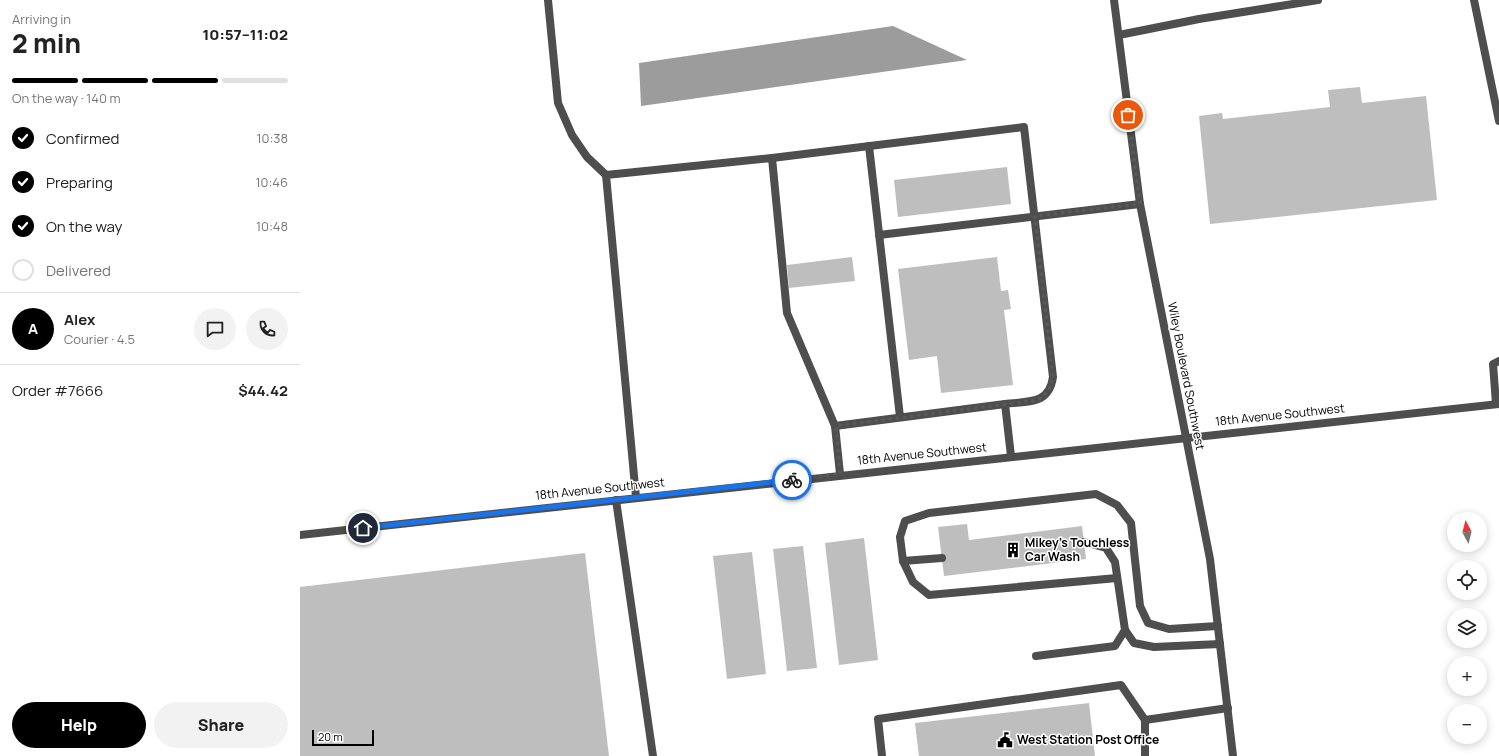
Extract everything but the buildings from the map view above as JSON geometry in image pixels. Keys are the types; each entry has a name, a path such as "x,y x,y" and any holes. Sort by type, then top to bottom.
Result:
{"street":[{"path":"548,0 558,103 572,135 587,157 606,175 636,497"},
{"name":"Wiley Boulevard Southwest","path":"1114,0 1140,204 1210,559 1234,756"},
{"path":"1118,35 1199,19 1318,0"},
{"path":"1474,0 1499,121"},
{"path":"606,175 772,158 1024,127 1053,377 1052,385 1046,395 1038,400 836,426"},
{"path":"868,146 900,417"},
{"path":"772,158 787,313 836,426 840,474"},
{"path":"879,234 1140,204"},
{"path":"1498,404 1493,364 1499,361"},
{"path":"1005,404 1011,456"},
{"name":"18th Avenue Southwest","path":"300,535 840,474 1498,404"},
{"path":"1117,578 929,595 913,582 903,562 900,538 905,521 929,512 1096,494 1117,505 1131,524 1140,606 1148,623 1169,629 1218,626"},
{"path":"616,500 653,756"},
{"path":"1084,542 1106,548 1115,562 1125,630 1134,642 1154,647 1220,644"},
{"path":"903,562 942,558"},
{"path":"1036,656 1115,646 1125,630"},
{"path":"882,756 878,719 1121,685 1145,720 1145,756"},
{"path":"1145,720 1228,708"}],"shaded area":[{"path":"893,26 967,60 641,106 639,63"}],"way so far":[{"path":"792,480 840,474 836,426 1038,400 1046,395 1052,385 1053,377 1035,216 1140,204 1128,115"}],"place":[{"name":"Mikey's Touchless Car Wash","path":"1013,550"},
{"name":"West Station Post Office","path":"1005,740"}],"route":[{"path":"363,528 792,480"}]}
